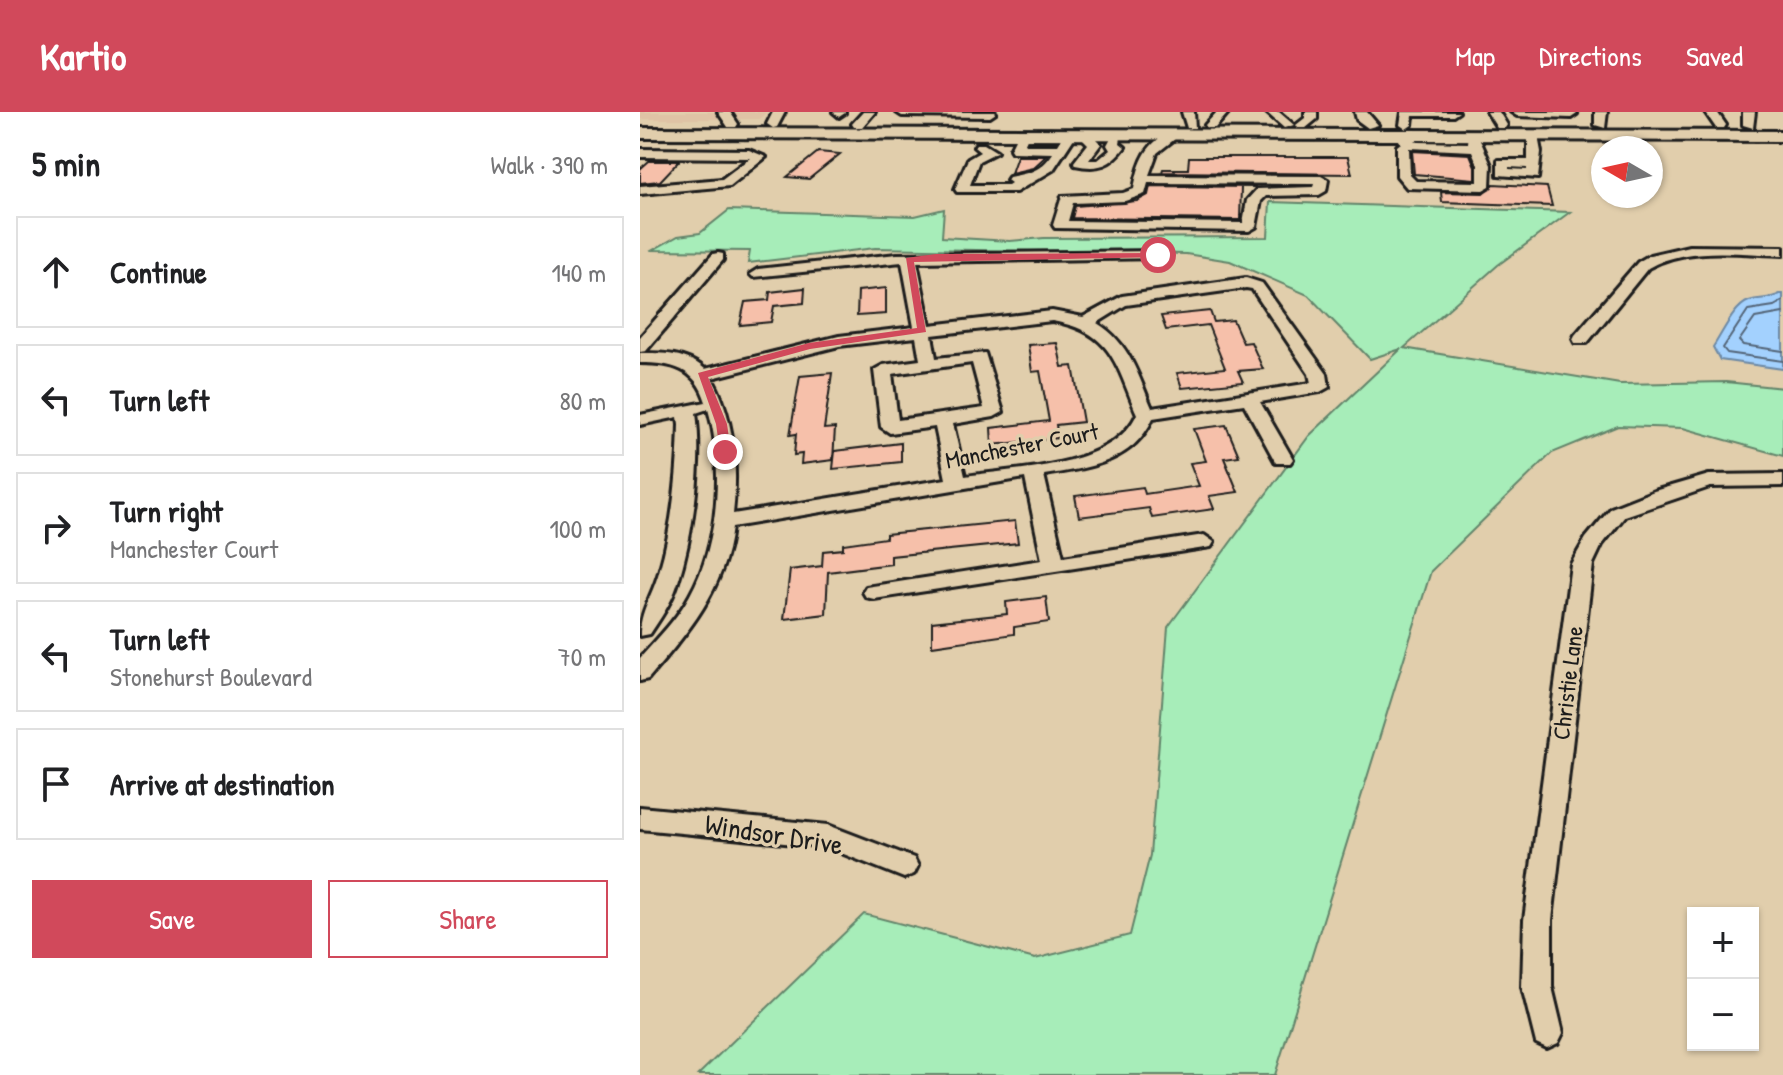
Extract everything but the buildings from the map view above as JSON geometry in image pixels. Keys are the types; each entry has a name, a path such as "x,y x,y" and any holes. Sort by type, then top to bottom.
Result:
{"highway":[{"path":"1096,116 1160,134"},
{"path":"1022,131 1078,140 1115,140 1160,134 1189,118 1364,117 1473,141 1532,136 1783,136"},
{"path":"640,124 776,118 985,130 1160,134 1575,117 1749,118 1783,124"},
{"path":"640,134 864,123 948,149 985,130"}],"street":[{"path":"902,112 985,130 966,179 1028,179 1043,174 1078,140"},
{"path":"1272,112 1303,119"},
{"path":"1453,112 1404,126 1404,176 1408,182 1416,185 1483,186 1486,181 1483,158 1473,141"},
{"path":"1517,112 1575,117"},
{"path":"1022,131 1078,140"},
{"path":"642,154 665,141 692,133"},
{"path":"640,134 649,141 642,154"},
{"path":"1141,185 1144,168 1160,134"},
{"path":"1531,164 1535,152 1532,136"},
{"path":"1078,140 1080,162 1101,165 1108,162 1119,147 1115,140"},
{"path":"640,190 725,183 760,157 754,154 642,154"},
{"path":"1141,185 1262,192 1319,191 1321,180 1141,185 1125,197 1067,199 1064,213 1252,213 1254,200 1262,192"},
{"path":"1581,339 1643,265 1653,258 1678,252 1783,251"},
{"path":"758,274 936,256 1158,255"},
{"path":"640,347 718,257"},
{"path":"909,260 929,363"},
{"path":"702,375 809,346 1039,316 1087,322 1101,329 1112,340 1146,414 1320,387 1318,374 1257,286 1246,283 1122,301 1087,322"},
{"path":"979,357 994,412 943,420 890,427 883,370 979,357"},
{"path":"640,358 684,363 702,375 714,402 725,452 722,522 709,581 694,608 640,673"},
{"path":"1250,399 1283,459"},
{"path":"640,420 714,402"},
{"path":"641,629 658,605 672,568 690,437 686,409"},
{"name":"Manchester Court","path":"722,522 1084,463 1113,453 1135,437 1146,414"},
{"path":"943,420 957,483"},
{"path":"1033,471 1054,566"},
{"name":"Christie Lane","path":"1547,1033 1537,987 1538,920 1582,564 1593,543 1618,512 1709,481 1783,480"},
{"path":"874,592 1204,542"},
{"path":"641,629 675,632"},
{"name":"Windsor Drive","path":"640,818 828,836 904,866"}],"shaded area":[{"path":"640,112 767,112 759,119 640,119"}],"green space":[{"path":"1270,202 1570,212 1498,265 1404,348 1620,384 1726,382 1783,388 1783,456 1683,428 1618,426 1552,453 1431,571 1275,1075 698,1075 864,914 1035,959 1130,935 1150,855 1168,627 1309,436 1401,349 1370,359 1308,295 1230,261 1186,254 875,248 748,263 750,251 653,250 678,236 700,233 729,210 915,216 944,209 942,237 1010,241 1044,238 1268,237"}],"water":[{"path":"1783,294 1783,369 1720,360 1713,347 1738,308 1749,301"}],"route":[{"path":"725,452 721,424 702,375 809,346 922,330 909,260 936,256 1158,255"}]}
